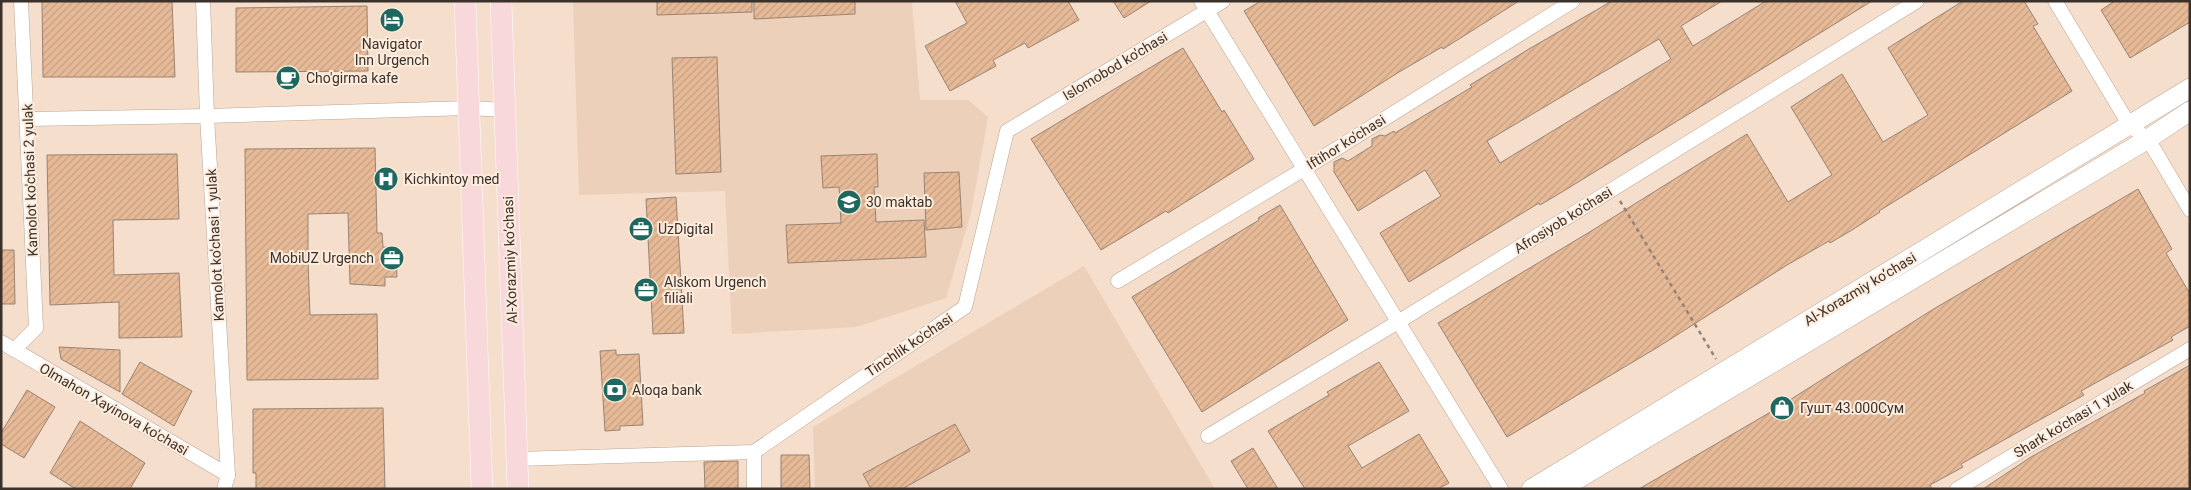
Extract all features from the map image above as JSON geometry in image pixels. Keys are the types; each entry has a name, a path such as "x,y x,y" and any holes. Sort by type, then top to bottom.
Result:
{"main road":[{"path":"465,1 482,489"},
{"name":"Al-Xorazmiy ko’chasi","path":"501,1 518,489"},
{"name":"Al-Xorazmiy ko’chasi","path":"1530,489 2190,88"},
{"name":"Al-Xorazmiy ko’chasi","path":"1562,489 2148,139 2190,111"}],"street":[{"name":"Kamolot ko'chasi 2 yulak","path":"14,350 36,328 28,120 21,1"},
{"name":"Kamolot ko'chasi 1 yulak","path":"203,1 226,482"},
{"name":"Islomobod ko'chasi","path":"1007,131 1204,6 1223,1"},
{"name":"Iftihor ko'chasi","path":"1118,281 1304,169 1573,1"},
{"name":"Afrosiyob ko'chasi","path":"1208,436 1398,322 1917,1"},
{"path":"2054,1 2130,126 2148,139 2190,210"},
{"path":"1204,6 1501,489"},
{"path":"28,120 469,108 505,110"},
{"name":"Tinchlik ko'chasi","path":"754,452 965,307 1007,131"},
{"name":"Olmahon Xayinova ko'chasi","path":"1,342 226,482"},
{"name":"Shark ko'chasi 1 yulak","path":"1957,489 2190,349"},
{"path":"517,459 754,452 754,489"}],"path":[{"path":"1613,189 1723,372"}],"shaded area":[{"path":"573,1 912,1 920,100 968,100 988,117 971,213 946,298 856,327 732,334 725,191 579,195"},
{"path":"1084,266 1215,489 815,489 813,427"}],"building":[{"path":"42,1 172,1 175,77 43,77"},
{"path":"657,1 752,1 752,12 657,15"},
{"path":"754,1 855,1 855,14 754,19"},
{"path":"955,1 1068,1 1079,20 1028,48 1025,43 993,60 996,66 950,91 925,46 967,23"},
{"path":"1113,1 1151,1 1124,18"},
{"path":"1261,1 1519,1 1443,49 1442,47 1399,72 1314,126 1244,11"},
{"path":"1612,1 1722,1 1681,26 1693,46 1766,1 1872,1 1562,192 1540,205 1539,203 1409,282 1380,233 1441,196 1425,170 1358,211 1334,172 1334,162 1342,158 1348,161 1372,146 1372,139 1380,135 1385,136 1394,131 1395,133 1472,87 1470,85","holes":["1659,39 1671,59 1500,163 1487,141"]},
{"path":"1963,1 2024,1 2038,24 2033,26 2072,91 1879,211 1852,230 1787,265 1658,347 1507,437 1438,323 1747,134 1788,202 1832,175 1791,107 1842,74 1883,142 1928,115 1888,48"},
{"path":"2115,1 2190,1 2190,22 2130,58 2101,10"},
{"path":"367,6 368,71 236,72 236,8"},
{"path":"1183,48 1222,112 1224,110 1254,159 1168,213 1166,211 1101,250 1031,139"},
{"path":"717,57 721,172 676,174 672,58"},
{"path":"375,148 377,233 382,233 383,247 396,248 397,277 385,277 385,286 350,284 348,213 308,214 308,262 310,315 377,314 378,379 247,380 245,149"},
{"path":"177,154 179,219 113,220 114,275 179,273 182,337 119,338 119,302 50,305 47,155"},
{"path":"877,154 878,187 874,187 876,222 924,220 926,257 788,263 786,225 841,223 839,187 823,188 821,156"},
{"path":"959,172 962,227 926,230 924,173"},
{"path":"2138,189 2172,249 2166,253 2190,294 2190,326 2171,337 2173,340 2081,391 2084,395 1961,464 1963,467 1930,485 1932,489 1639,489 1774,410 1932,310"},
{"path":"676,197 684,333 653,334 646,199"},
{"path":"1280,205 1348,320 1202,412 1132,297 1259,220 1258,218"},
{"path":"1,250 14,250 15,304 1,304"},
{"path":"59,347 120,350 120,392 61,359"},
{"path":"616,350 616,355 639,354 643,425 620,426 620,430 605,431 600,351"},
{"path":"140,362 192,391 174,426 122,394"},
{"path":"1379,362 1409,411 1348,446 1362,468 1419,434 1449,483 1438,489 1305,489 1268,431 1329,395 1327,392"},
{"path":"2190,365 2190,489 1983,489 2031,457 2145,393 2144,391"},
{"path":"27,390 55,407 24,458 1,444 1,433"},
{"path":"383,408 385,489 256,489 256,473 253,473 253,409"},
{"path":"80,421 145,463 130,489 76,489 50,473"},
{"path":"955,424 970,451 902,489 871,489 863,474"},
{"path":"1253,448 1278,489 1248,489 1231,461"},
{"path":"781,455 809,455 810,489 781,489"},
{"path":"738,461 738,489 705,489 704,462"}],"place":[{"name":"Navigator Inn Urgench","path":"392,20"},
{"name":"Cho'girma kafe","path":"288,78"},
{"name":"Kichkintoy med","path":"386,179"},
{"name":"30 maktab","path":"849,202"},
{"name":"UzDigital","path":"641,229"},
{"name":"MobiUZ Urgench","path":"392,258"},
{"name":"Alskom Urgench filiali","path":"646,290"},
{"name":"Aloqa bank","path":"615,390"},
{"name":"Гушт 43.000Сум","path":"1782,408"}]}
